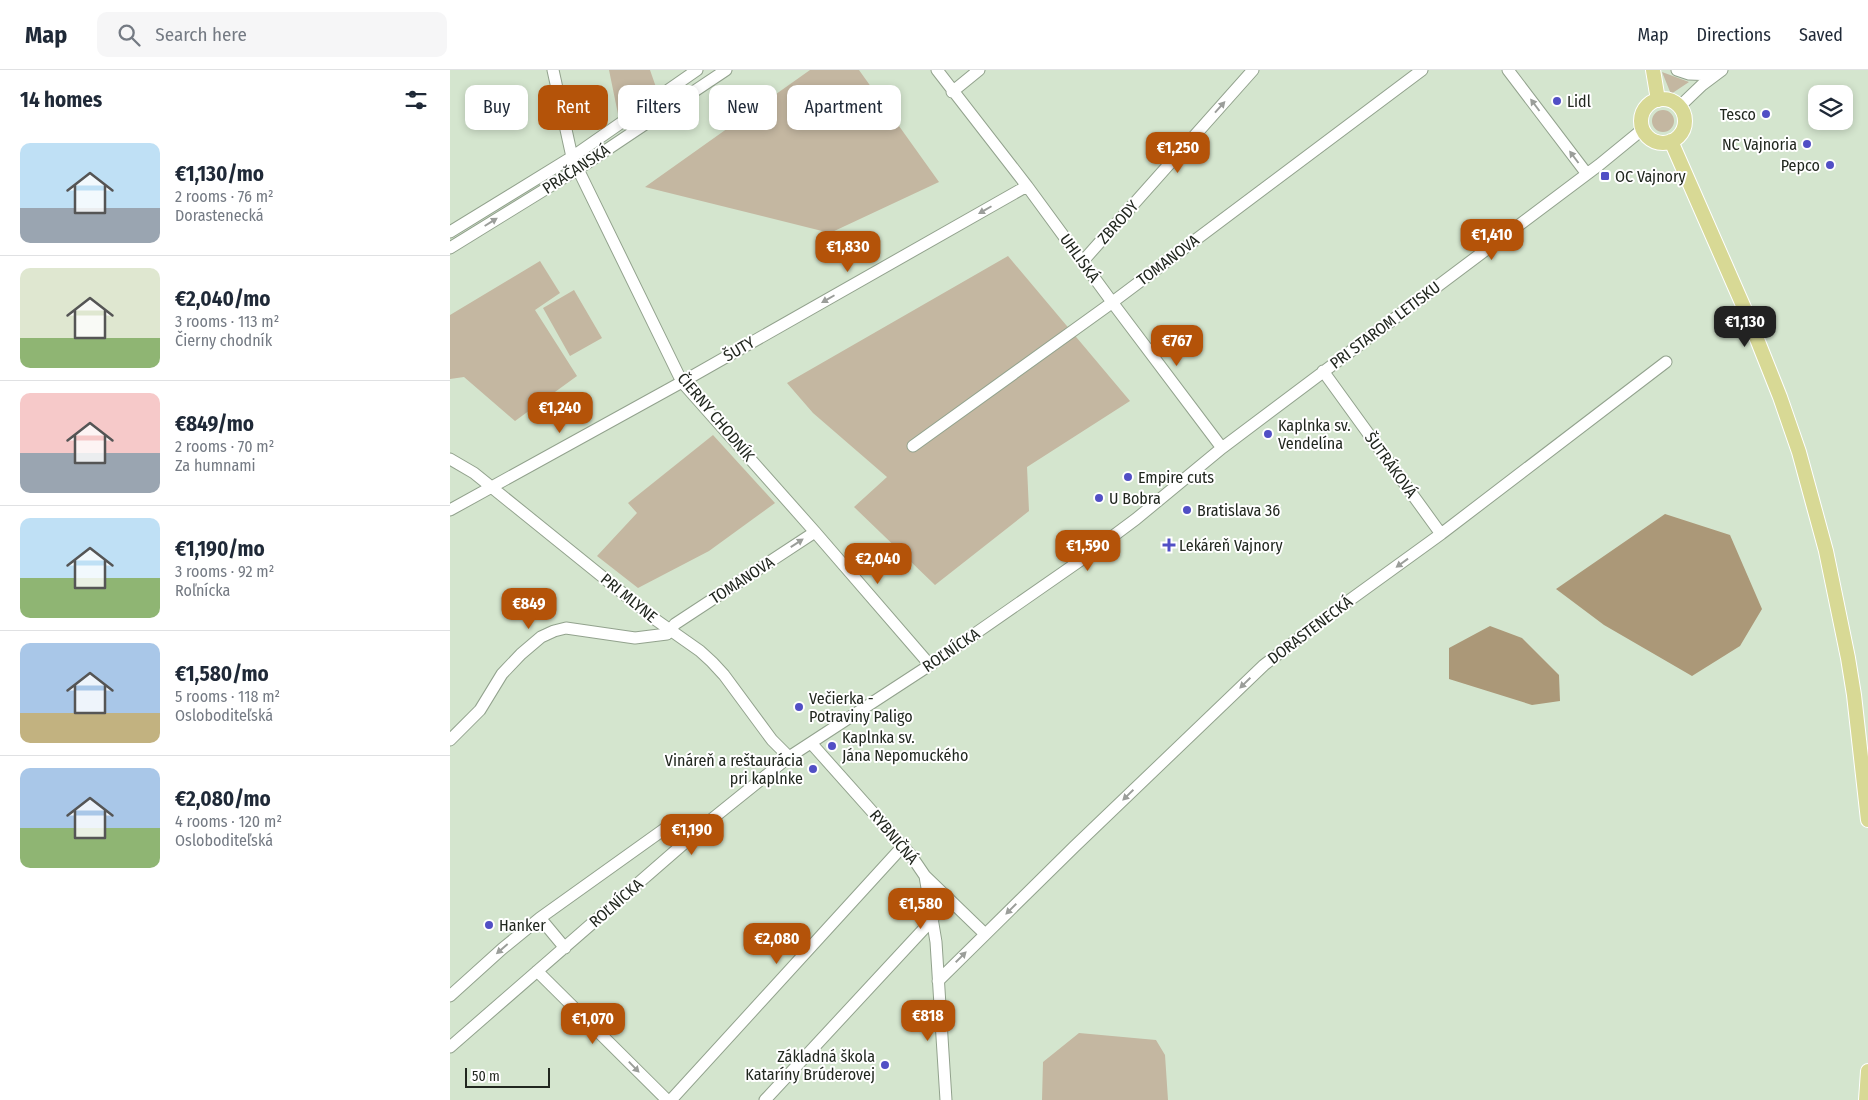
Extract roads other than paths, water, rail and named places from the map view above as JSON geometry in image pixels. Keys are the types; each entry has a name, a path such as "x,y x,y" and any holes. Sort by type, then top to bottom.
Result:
{"main road":[{"path":"1653,70 1658,100"},
{"path":"1658,100 1668,100 1679,107 1684,115 1681,133 1672,141 1664,143 1656,142 1647,136 1641,120 1643,111 1650,104 1658,100"},
{"path":"1672,141 1749,319 1780,397 1799,452 1826,551 1848,658 1856,704 1868,820"},
{"path":"1866,1100 1868,1071"}],"street":[{"name":"ČIERNY CHODNÍK","path":"553,70 572,157 682,382 930,665"},
{"name":"PRAČANSKÁ","path":"450,232 572,157 697,70"},
{"name":"PRAČANSKÁ","path":"450,248 578,169 726,70"},
{"name":"UHLISKÁ","path":"937,70 952,92 1027,186 1222,448"},
{"path":"952,92 979,70"},
{"name":"ZBRODY","path":"1083,262 1253,70"},
{"name":"TOMANOVA","path":"913,446 1112,302 1422,70"},
{"path":"1508,70 1587,174"},
{"path":"1677,70 1689,74 1718,72"},
{"path":"1679,107 1718,72"},
{"name":"PRI STAROM LETISKU","path":"1222,448 1587,174 1643,129"},
{"name":"ŠUTY","path":"450,510 682,382 1027,186"},
{"name":"DORASTENECKÁ","path":"938,981 1264,665 1441,534 1666,362"},
{"name":"ŠUTRÁKOVÁ","path":"1323,371 1441,534"},
{"name":"ROĽNÍCKA","path":"450,1047 744,793 789,757 930,665 1082,560 1124,529 1222,448"},
{"name":"PRI MLYNE","path":"450,459 474,473 712,662 724,675 772,740 789,757"},
{"name":"TOMANOVA","path":"450,740 480,710 502,674 541,637 566,628 635,638 667,634 675,624 815,532"},
{"name":"RYBNIČNÁ","path":"811,743 903,846 925,876 936,942 946,1100"},
{"name":"ROĽNÍCKA","path":"450,996 540,918 670,825"},
{"path":"671,1100 903,846"},
{"path":"925,876 985,934"},
{"path":"540,918 565,948"},
{"path":"765,1100 933,919"},
{"path":"537,971 667,1100"}],"place":[{"name":"Lidl","path":"1557,101"},
{"name":"Tesco","path":"1766,114"},
{"name":"NC Vajnoria","path":"1807,144"},
{"name":"Pepco","path":"1830,165"},
{"name":"OC Vajnory","path":"1605,176"},
{"name":"Kaplnka sv. Vendelína","path":"1268,434"},
{"name":"Empire cuts","path":"1128,477"},
{"name":"U Bobra","path":"1099,498"},
{"name":"Bratislava 36","path":"1187,510"},
{"name":"Lekáreň Vajnory","path":"1169,545"},
{"name":"Večierka - Potraviny Paligo","path":"799,707"},
{"name":"Kaplnka sv. Jána Nepomuckého","path":"832,746"},
{"name":"Vináreň a reštaurácia pri kaplnke","path":"813,769"},
{"name":"Hanker","path":"489,925"},
{"name":"Základná škola Kataríny Brúderovej","path":"885,1065"}]}
